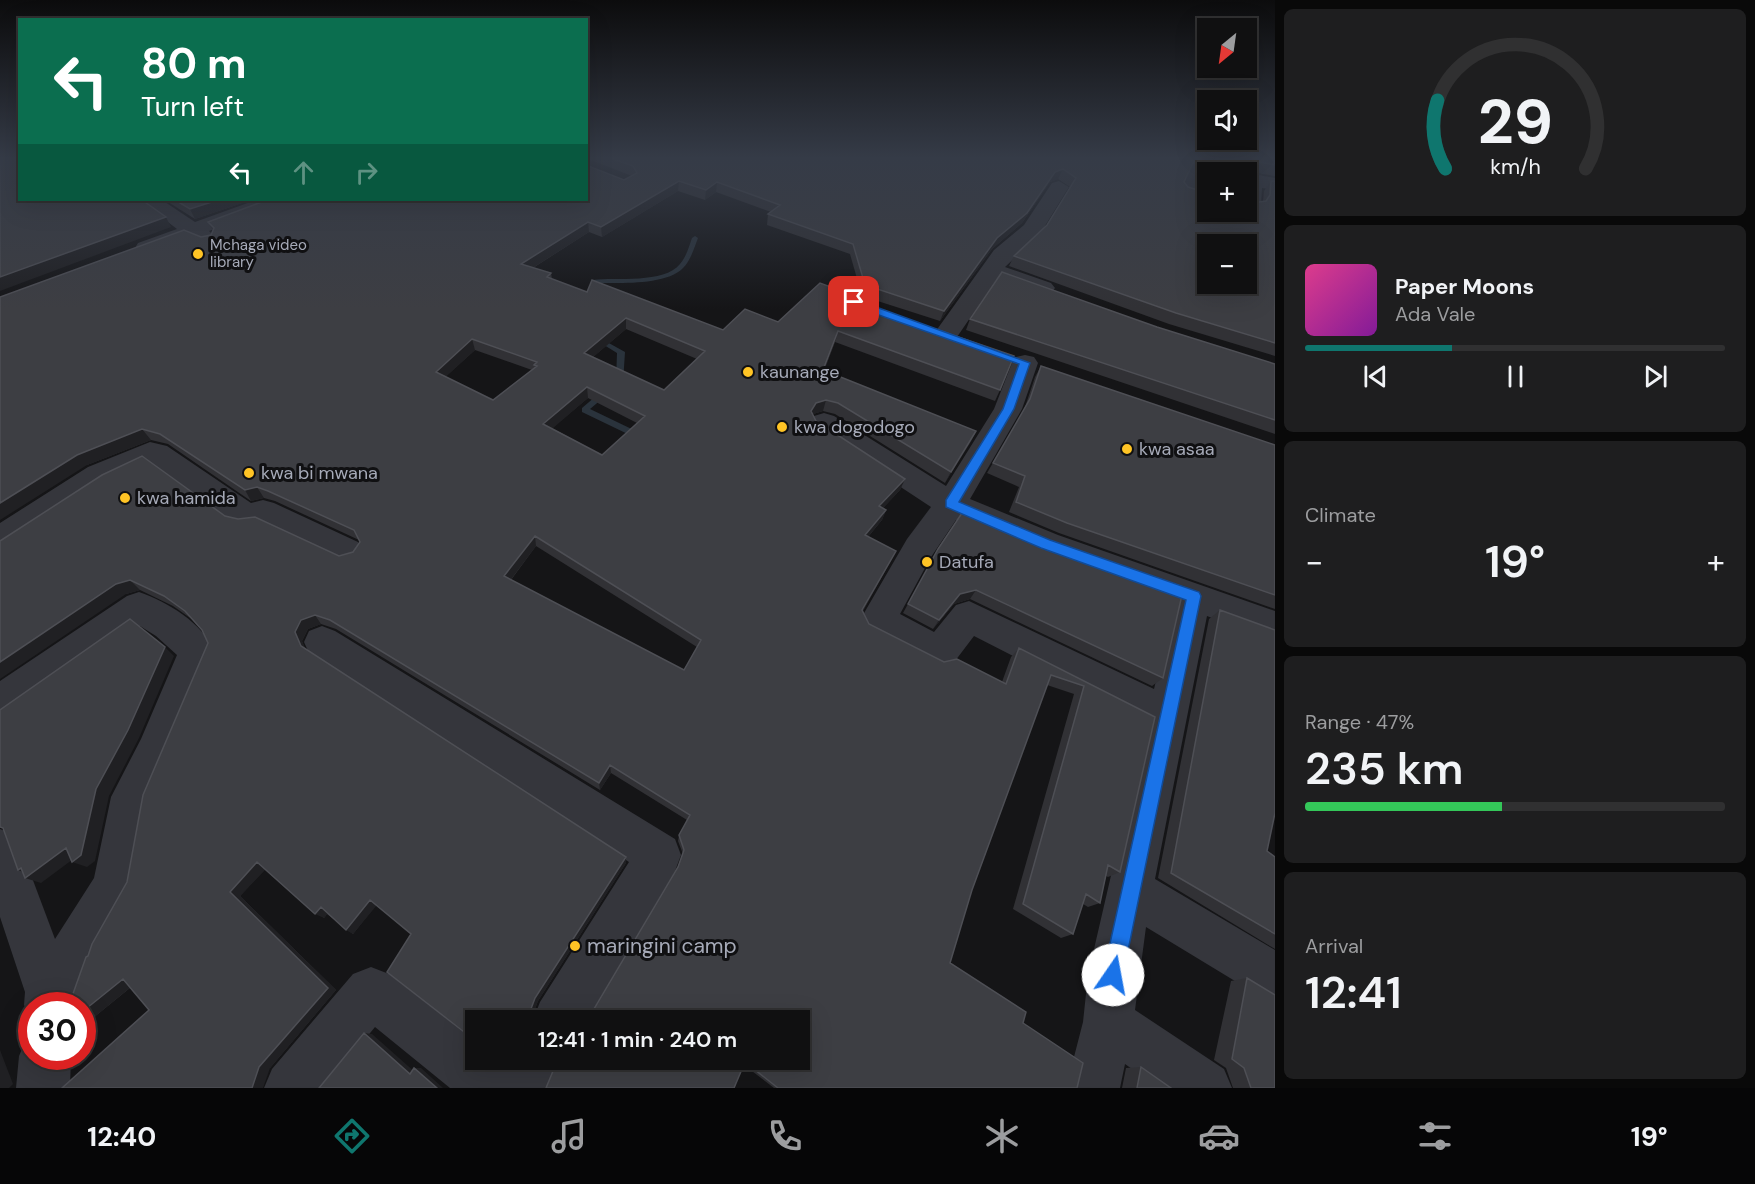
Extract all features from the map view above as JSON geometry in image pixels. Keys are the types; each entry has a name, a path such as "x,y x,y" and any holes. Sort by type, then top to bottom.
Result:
{"street":[{"path":"159,208 215,244"},
{"path":"128,254 253,208"},
{"path":"947,336 1007,248 1032,229 1046,208"},
{"path":"993,271 1065,297"},
{"path":"1025,363 1008,409 951,504 919,548 878,620 939,653 969,616 1168,715"},
{"path":"824,423 951,504 1046,544 1275,627"},
{"path":"0,540 99,475 150,452 157,453 245,515 256,515 263,512 346,551"},
{"path":"1093,1088 1108,1022 1113,975 1194,596"},
{"path":"0,704 139,607 169,625 197,651 154,753 132,797 115,886 54,992"},
{"path":"322,642 659,855 564,1010"},
{"path":"0,851 48,992"},
{"path":"1131,891 1275,978"},
{"path":"291,1088 371,992 492,1088"},
{"path":"1108,1022 1205,1088"},
{"path":"43,1088 44,1070"},
{"path":"516,1088 527,1070"}],"building":[{"path":"0,208 153,208 166,217 0,277"},
{"path":"246,208 634,208 601,227 588,222 521,264 551,273 547,277 587,292 592,280 723,330 745,309 778,322 820,283 842,291 847,299 1014,356 1000,390 838,331 823,370 976,431 951,472 838,403 826,400 816,403 811,411 816,421 905,479 879,506 886,510 865,535 896,551 862,610 869,624 944,662 957,659 1006,684 1019,648 1155,717 1120,872 1108,865 1100,903 1086,894 1073,934 1023,904 1084,686 1051,675 972,890 950,963 1026,1012 1023,1023 1083,1063 1077,1088 778,1088 755,1070 810,1070 810,1010 593,1010 678,867 684,850 679,835 690,815 610,765 599,783 330,620 315,615 301,620 295,632 301,646 626,857 535,998 531,1010 465,1010 465,1033 387,972 411,934 370,900 346,930 321,907 315,914 257,862 230,892 328,988 259,1067 252,1088 62,1088 82,1070 96,1070 96,1058 149,1010 123,979 96,1001 96,992 74,992 92,944 127,882 143,795 208,643 202,630 185,611 164,596 130,580 116,584 0,662 0,541 102,475 142,456 225,516 238,519 255,517 339,556 353,552 360,542 354,530 268,491 257,487 245,490 160,434 142,429 77,455 0,503 0,297 184,230 201,237 211,235 214,228 208,222","holes":["626,318 705,351 664,390 584,353","472,339 537,362 534,365 537,366 493,400 436,372","587,387 645,416 602,455 543,424","535,536 701,640 684,670 504,576"]},
{"path":"776,208 1031,208 997,238 944,311 865,285 853,244 768,214"},
{"path":"1058,208 1197,208 1197,222 1257,222 1257,208 1275,208 1275,343 1176,313 1014,256 1047,225"},
{"path":"1002,272 1157,327 1275,364 1275,420 970,319"},
{"path":"1041,366 1275,445 1275,595 1067,523 1016,502 1025,476 993,463 1030,399"},
{"path":"962,513 1040,546 1182,595 1163,678 976,590 960,594 939,620 908,604 938,549"},
{"path":"1220,610 1275,630 1275,813 1267,851 1275,857 1275,934 1171,873"},
{"path":"130,619 165,647 128,730 96,789 81,855 72,862 66,848 25,878 21,868 18,870 3,828 0,827 0,710"},
{"path":"1247,978 1275,995 1275,1088 1251,1088 1244,1068 1232,1059"},
{"path":"364,1033 410,1074 414,1068 437,1088 319,1088"},
{"path":"1141,1067 1171,1088 1137,1088"},
{"path":"553,1070 742,1070 734,1088 546,1088"}],"waterway":[{"path":"597,291 595,281 648,279 676,271 686,261 695,238"},
{"path":"598,339 621,352 620,381"},
{"path":"605,393 585,410 639,436"}],"place":[{"name":"Mchaga video library","path":"198,254"},
{"name":"kaunange","path":"748,372"},
{"name":"kwa dogodogo","path":"782,427"},
{"name":"kwa asaa","path":"1127,449"},
{"name":"kwa bi mwana","path":"249,473"},
{"name":"kwa hamida","path":"125,498"},
{"name":"Datufa","path":"927,562"},
{"name":"maringini camp","path":"575,946"}],"route":[{"path":"854,302 1025,363 1008,409 951,504 1046,544 1194,596 1113,975"}]}
